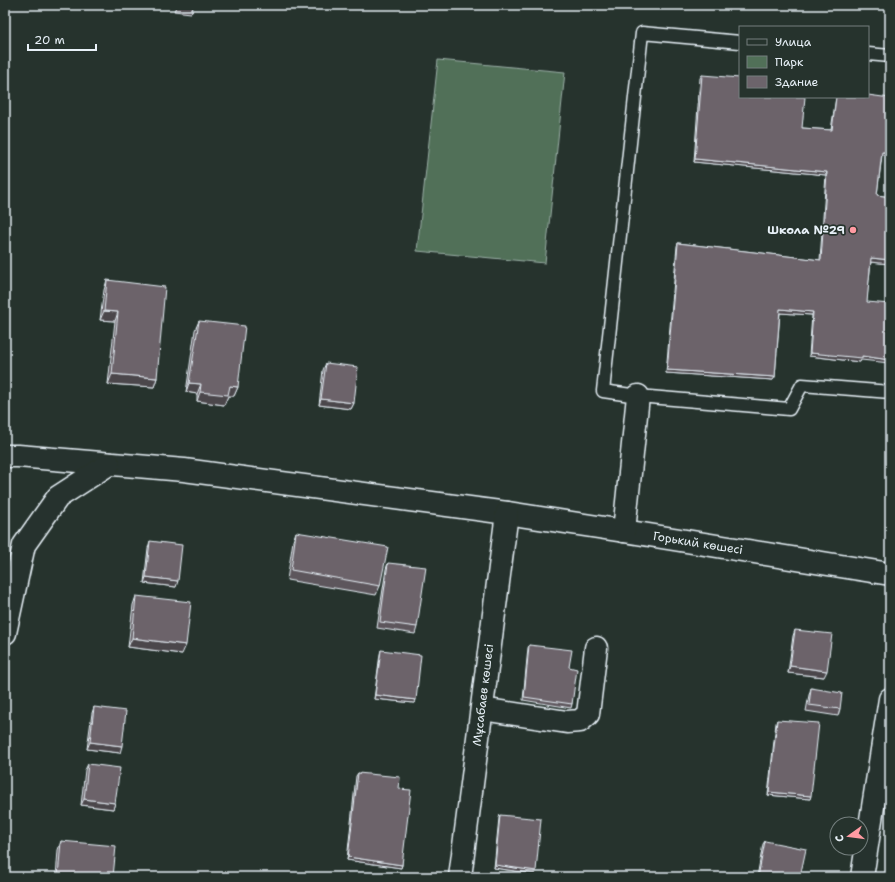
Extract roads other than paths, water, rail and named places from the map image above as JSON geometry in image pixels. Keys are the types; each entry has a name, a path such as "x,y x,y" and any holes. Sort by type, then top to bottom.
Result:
{"street":[{"path":"624,530 638,396"},
{"name":"Горький көшесі","path":"5,456 184,470 507,513 624,530 890,574"},
{"path":"5,633 24,545 58,497 109,464"},
{"name":"Мұсабаев көшесі","path":"460,877 507,513"},
{"path":"482,709 567,722 580,721 588,714 596,648"},
{"path":"862,877 890,699"}],"lane":[{"path":"739,42 642,33 604,391 638,396 789,410 802,385 890,392"},
{"path":"869,54 890,56"}],"place":[{"name":"Школа №29","path":"853,230"}]}
